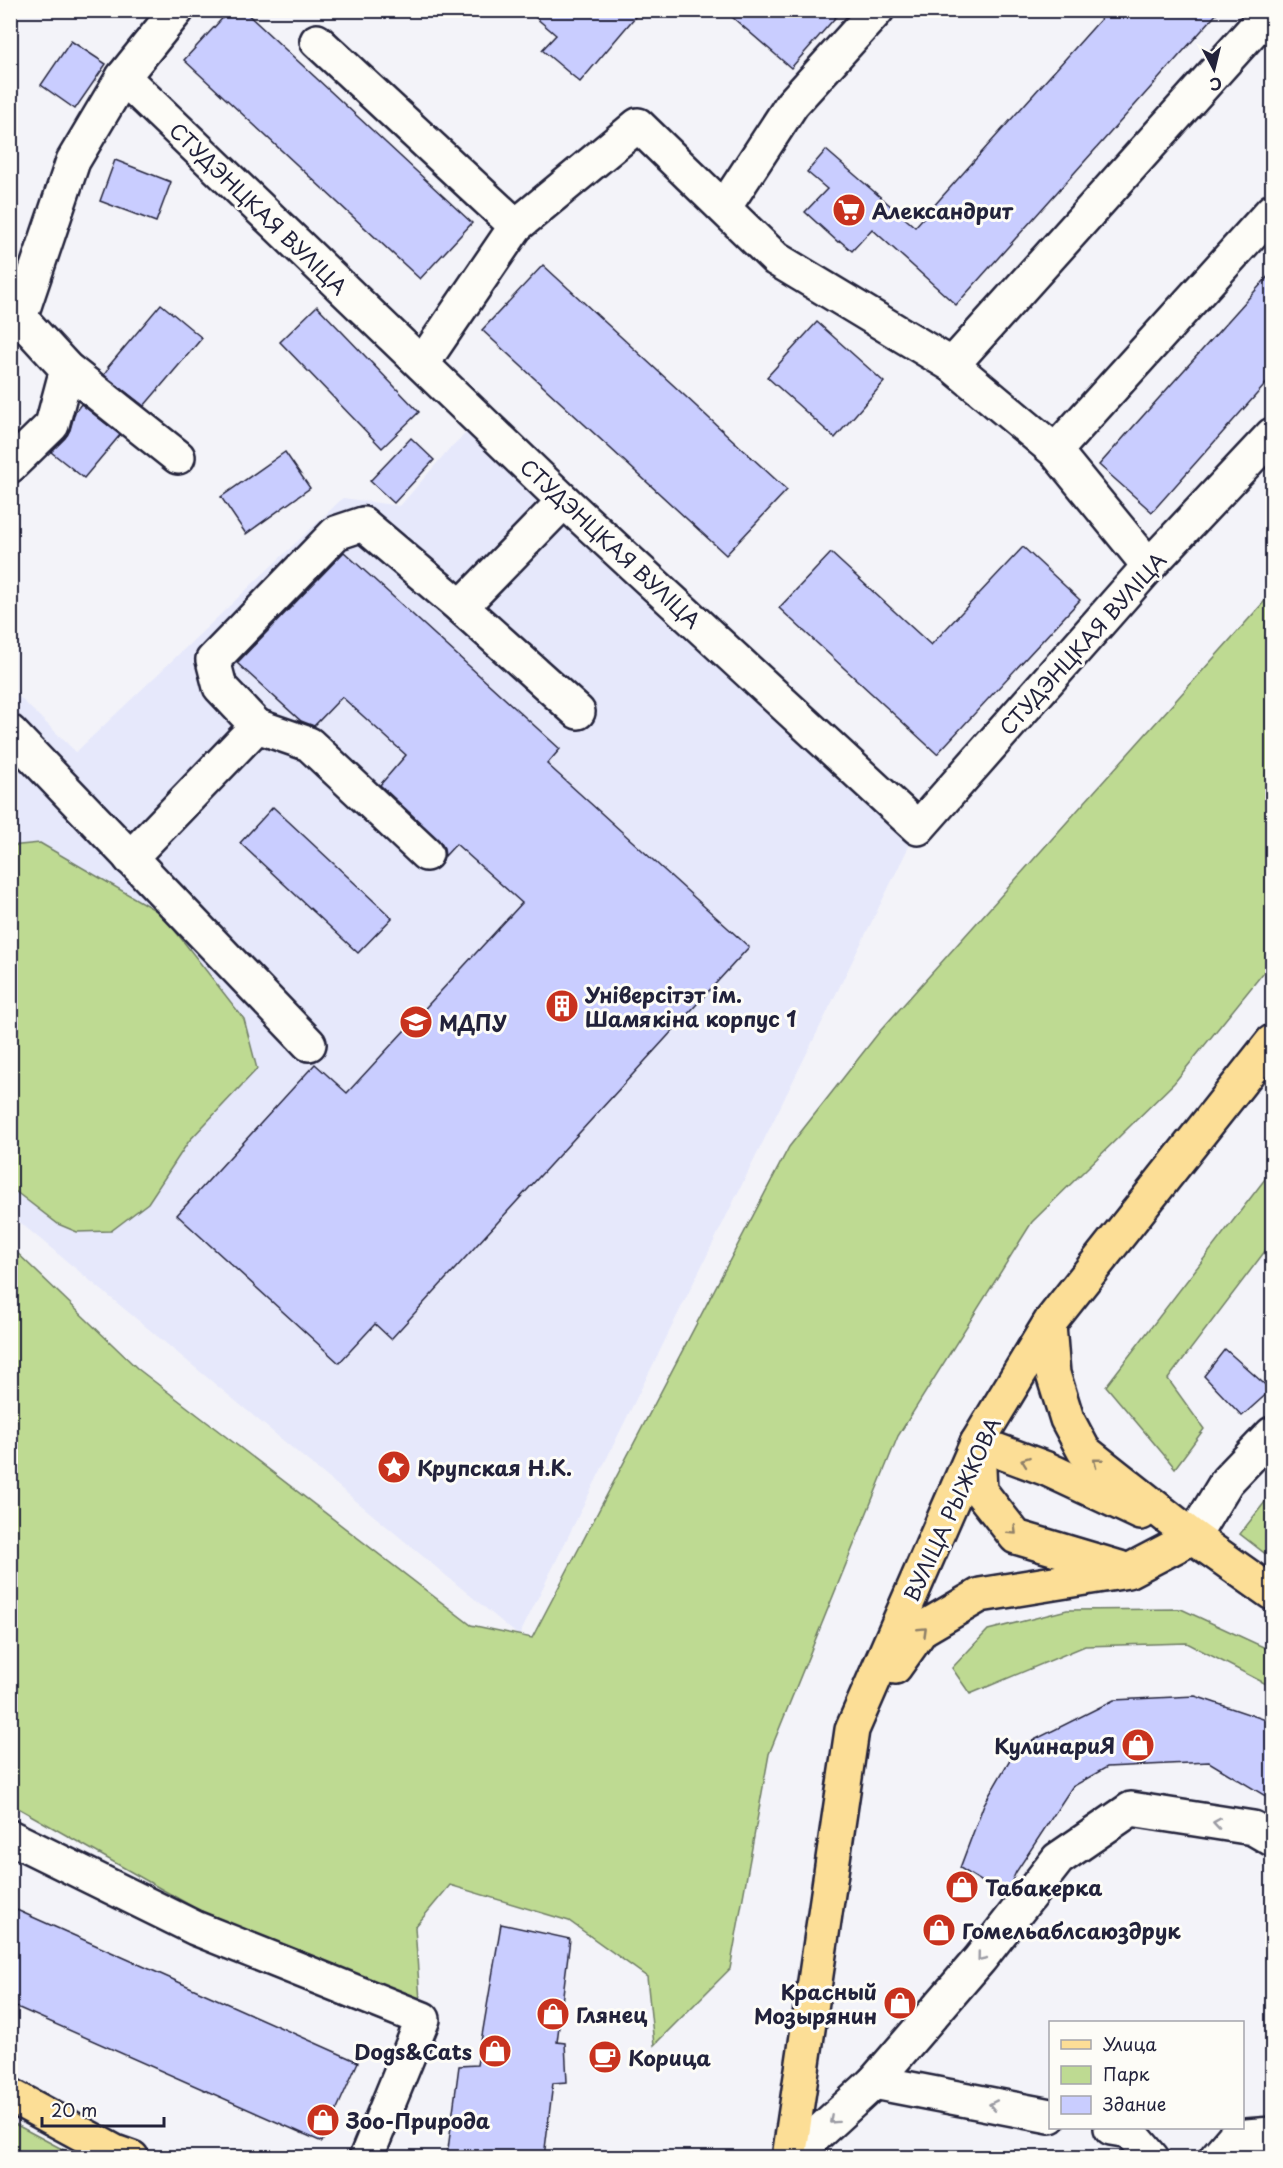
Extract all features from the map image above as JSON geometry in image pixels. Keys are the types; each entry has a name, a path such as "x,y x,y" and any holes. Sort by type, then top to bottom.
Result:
{"main road":[{"name":"ВУЛІЦА РЫЖКОВА","path":"790,2157 808,2019 852,1730 977,1443 1049,1325 1061,1306 1272,1042"},
{"path":"1049,1325 1053,1374 1067,1419 1084,1451 1193,1537 1272,1593"},
{"path":"1128,1570 1016,1537 980,1491 977,1443 1047,1469 1193,1537"},
{"path":"852,1730 922,1629 980,1595 1128,1570 1193,1537"},
{"path":"10,2095 115,2152 132,2157"}],"street":[{"path":"177,10 123,77 73,161 15,316 67,369 178,457"},
{"path":"724,208 792,104 877,10"},
{"path":"952,365 1271,10"},
{"path":"317,41 516,226"},
{"name":"СТУДЭНЦКАЯ ВУЛІЦА","path":"123,77 564,501 918,828 1149,566 1272,435"},
{"path":"422,364 516,226 638,125 776,259 952,365 1054,451 1149,566"},
{"path":"1054,451 1272,211"},
{"path":"10,466 52,425 67,369"},
{"path":"461,607 564,501"},
{"path":"426,854 309,744 258,726 220,687 213,660 336,533 363,524 461,607 578,712"},
{"path":"130,858 258,726"},
{"path":"10,732 309,1044"},
{"path":"1193,1537 1227,1481 1272,1434"},
{"path":"790,2157 874,2082 980,1959 1058,1859 1131,1809 1253,1828 1272,1839"},
{"path":"10,1836 195,1928 423,2019 366,2157"},
{"path":"874,2082 1049,2116"},
{"path":"1120,2129 1129,2131 1152,2157"},
{"path":"1216,2157 1234,2137 1272,2134"}],"shaded area":[{"name":"МДПУ","path":"480,420 918,828 519,1636 11,1215 10,688 76,752 343,498 400,506 449,449"}],"green space":[{"path":"1272,593 1272,962 1174,1083 1032,1222 898,1436 769,1754 730,1969 654,2045 647,1977 569,1921 450,1885 415,1927 420,2001 202,1912 11,1804 10,1246 138,1369 471,1625 532,1638 789,1147 880,1031"},
{"path":"40,843 162,914 244,1019 257,1069 189,1141 148,1203 111,1231 77,1232 58,1224 11,1188 10,846"},
{"path":"1272,1170 1272,1242 1168,1379 1204,1429 1175,1468 1106,1386"},
{"path":"1272,1493 1272,1559 1240,1534"},
{"path":"1181,1609 1272,1651 1272,1687 1187,1643 1085,1646 970,1694 952,1668 988,1630 1067,1610"},
{"path":"11,2122 77,2157 11,2157"}],"building":[{"path":"230,10 243,10 472,223 420,279 184,60"},
{"path":"527,10 641,10 580,82 542,50 556,35"},
{"path":"724,10 842,10 791,68"},
{"path":"1109,10 1220,10 956,305 872,229 852,251 840,241 838,242 805,212 827,189 807,172 826,150 915,227"},
{"path":"71,41 106,64 75,109 41,85"},
{"path":"115,160 171,182 156,222 100,201"},
{"path":"543,265 787,490 726,555 482,330"},
{"path":"1272,272 1272,377 1152,512 1099,465"},
{"path":"161,304 202,338 144,406 104,375 108,367"},
{"path":"317,306 419,412 382,448 280,342"},
{"path":"817,322 884,382 835,438 767,377"},
{"path":"81,404 120,435 84,478 51,452 70,430 75,412"},
{"path":"411,438 434,460 394,503 370,481"},
{"path":"285,452 310,488 246,534 221,497"},
{"path":"1023,547 1080,600 937,754 779,608 831,553 931,645"},
{"name":"Універсітэт ім. Шамякіна корпус 1","path":"344,552 560,749 547,764 749,947 391,1339 375,1324 339,1363 177,1215 315,1064 347,1093 522,903 456,844 445,856 444,848 439,840 380,785 406,755 342,697 314,726 301,721 237,663"},
{"path":"273,807 392,918 358,953 240,843"},
{"path":"1225,1349 1271,1390 1242,1416 1204,1376"},
{"path":"1195,1696 1272,1722 1272,1800 1209,1762 1107,1767 1072,1787 1016,1872 1005,1896 960,1868 984,1804 1016,1749 1114,1700"},
{"path":"10,1907 358,2062 322,2142 10,2004"},
{"path":"501,1924 570,1939 557,2042 565,2043 567,2082 553,2083 544,2157 447,2157 459,2066 477,2065"}],"place":[{"name":"Александрит","path":"849,210"},
{"name":"Універсітэт ім. Шамякіна корпус 1","path":"562,1006"},
{"name":"МДПУ","path":"416,1022"},
{"name":"Крупская Н.К.","path":"394,1467"},
{"name":"КулинариЯ","path":"1138,1745"},
{"name":"Табакерка","path":"962,1887"},
{"name":"Гомельаблсаюздрук","path":"939,1930"},
{"name":"Красный Мозырянин","path":"900,2003"},
{"name":"Глянец","path":"553,2014"},
{"name":"Dogs&Cats","path":"495,2051"},
{"name":"Корица","path":"605,2057"},
{"name":"Зоо-Природа","path":"323,2120"}]}
